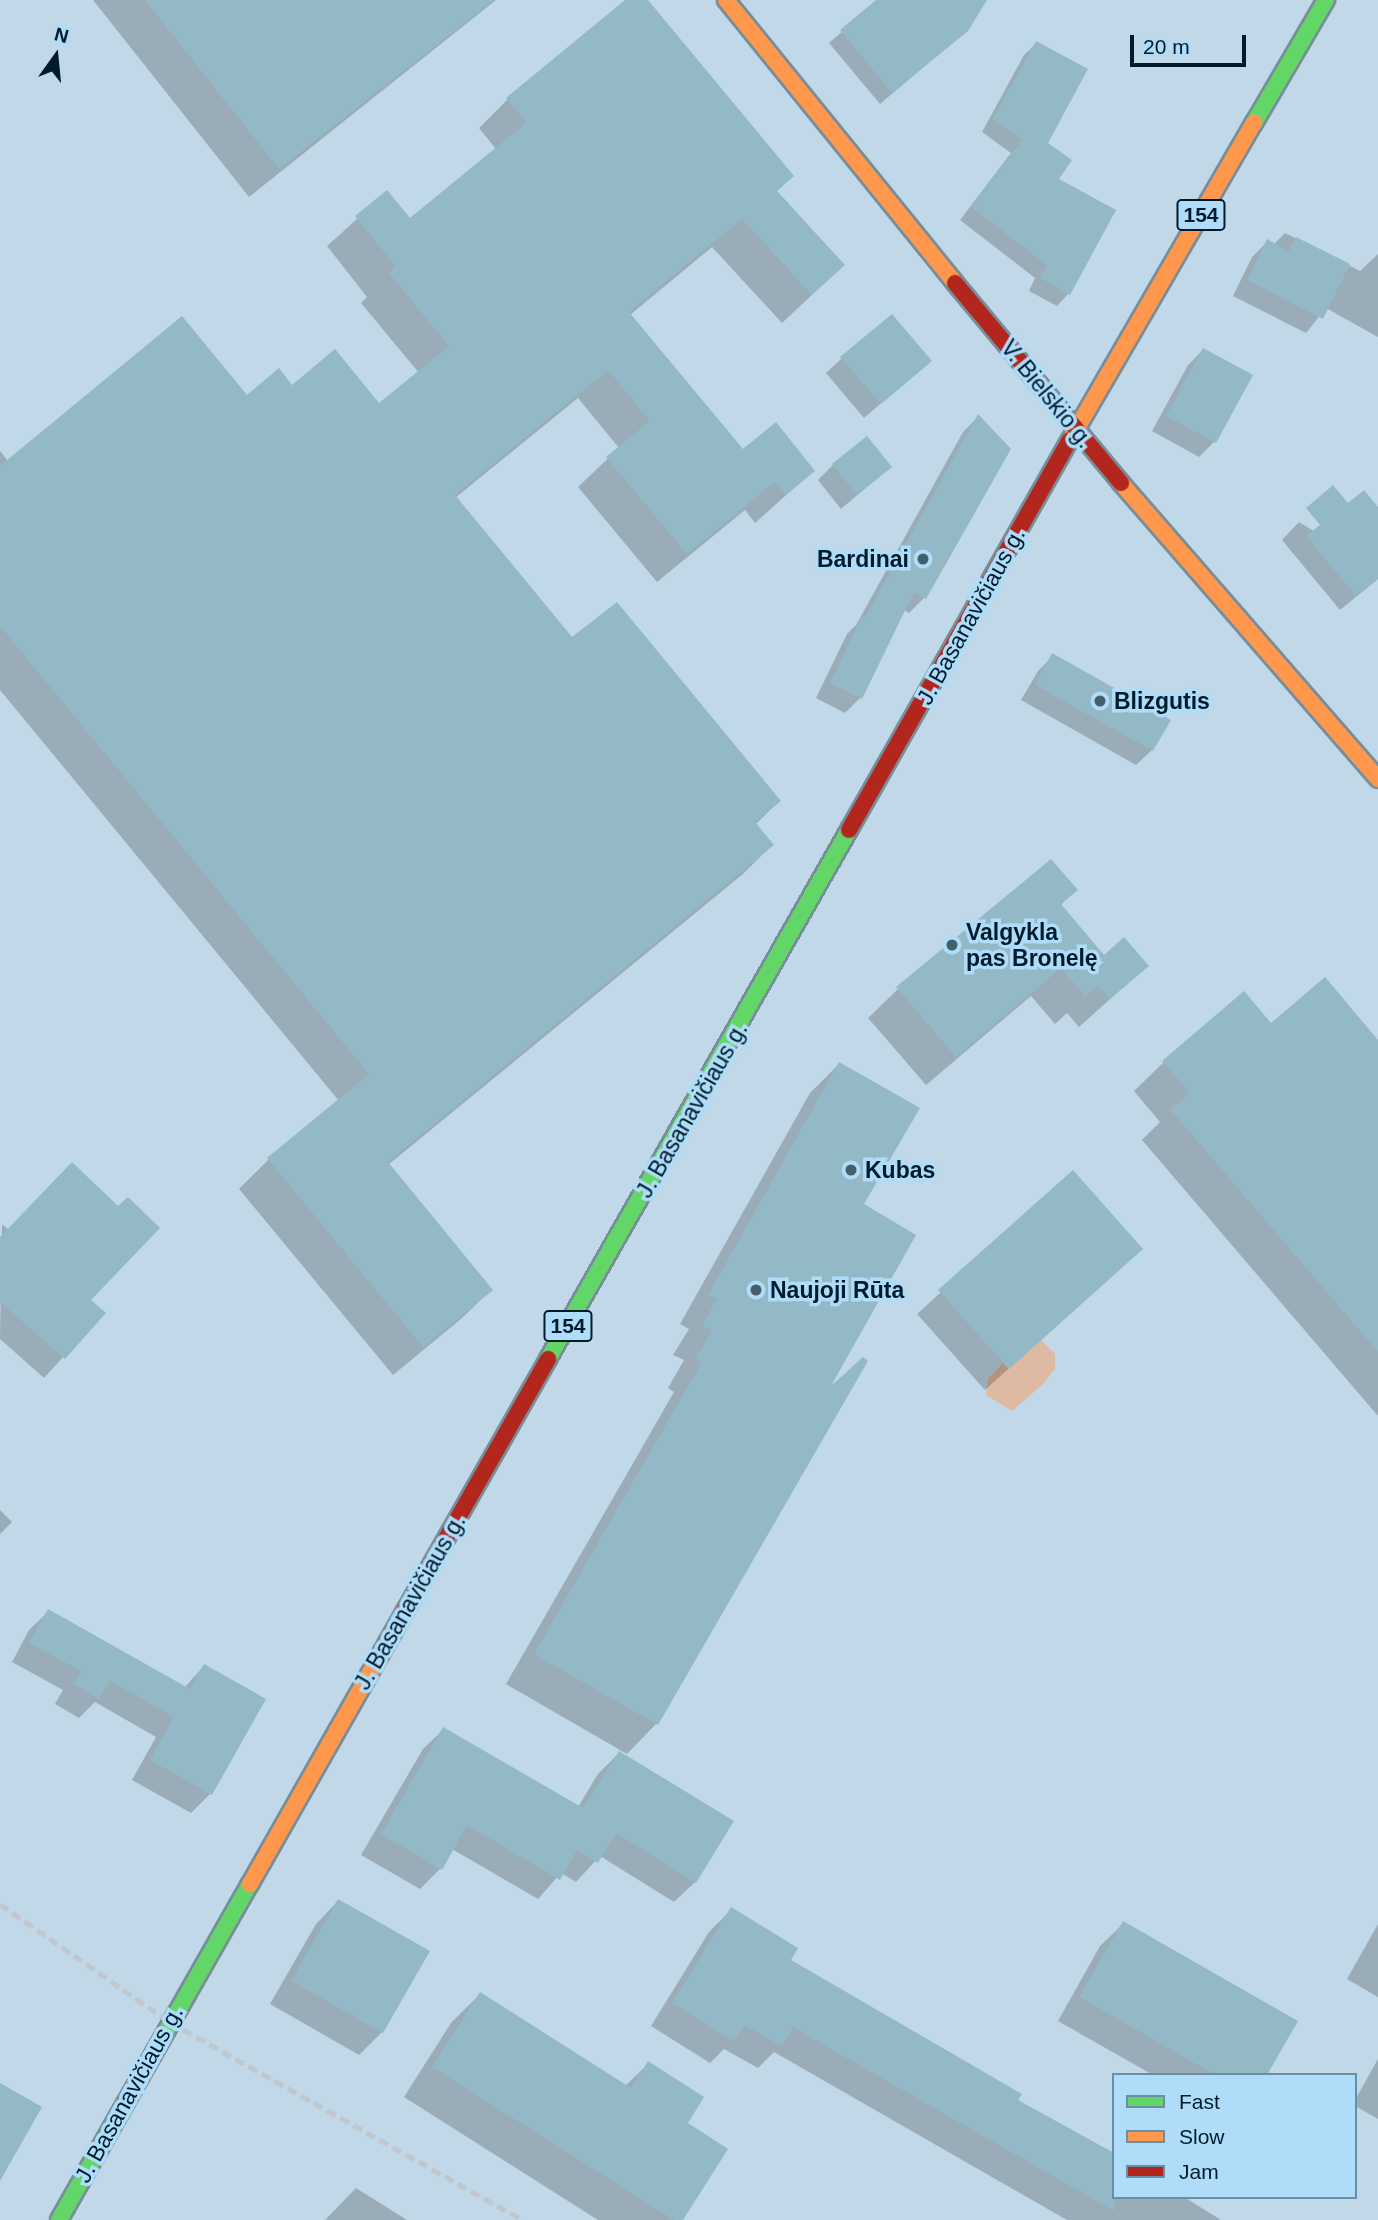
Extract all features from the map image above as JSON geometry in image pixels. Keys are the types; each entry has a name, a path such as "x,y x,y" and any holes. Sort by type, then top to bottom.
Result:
{"main road":[{"name":"V. Bielskio g.","path":"726,0 1076,431 1378,779"},
{"name":"J. Basanavičiaus g.","path":"59,2220 1076,431 1326,0"}],"shaded area":[{"path":"1041,1340 1055,1354 1055,1369 1042,1385 1012,1411 986,1395 988,1379 1003,1363 1009,1369"}],"building":[{"path":"145,0 494,0 279,169"},
{"path":"625,0 648,0 794,176 777,191 845,265 812,295 742,219 629,312 743,449 776,422 815,471 786,495 775,482 687,554 606,457 650,421 608,370 455,495 572,637 617,602 781,801 755,822 774,845 388,1162 493,1290 423,1347 267,1158 369,1074 0,626 0,466 182,316 247,395 279,368 292,385 335,349 379,403 449,346 389,273 396,267 355,216 387,190 410,218 527,122 506,98"},
{"path":"876,0 987,0 968,31 892,93 840,30"},
{"path":"1036,41 1088,69 1048,143 1072,160 1059,179 1116,210 1070,295 1040,278 1047,265 971,207 1022,140 993,119"},
{"path":"1296,237 1350,264 1323,319 1247,280 1267,239 1289,251"},
{"path":"892,314 932,361 881,404 840,357"},
{"path":"1203,348 1253,375 1216,443 1166,416"},
{"path":"978,414 1011,449 926,599 914,592 862,699 830,683 862,616 865,618"},
{"path":"867,436 892,467 857,495 832,464"},
{"path":"1333,485 1348,503 1364,490 1378,507 1378,578 1356,596 1306,536 1320,525 1306,508"},
{"name":"Blizgutis","path":"1052,653 1171,720 1153,751 1035,685"},
{"path":"1051,859 1078,890 1061,904 1104,955 1124,937 1149,966 1110,999 1098,985 1085,996 1061,968 956,1057 896,987"},
{"path":"1325,977 1378,1040 1378,1352 1170,1109 1190,1093 1162,1061 1244,991 1271,1023"},
{"path":"839,1062 920,1108 864,1204 916,1235 831,1386 863,1357 868,1361 658,1725 534,1654 702,1362 696,1358 712,1330 702,1325 717,1299 708,1295"},
{"path":"72,1162 118,1206 128,1197 160,1228 91,1300 106,1313 65,1359 0,1302 0,1237"},
{"path":"1073,1170 1143,1249 1009,1369 938,1290"},
{"path":"48,1609 190,1689 204,1664 266,1699 212,1795 150,1760 174,1717 110,1681 99,1699 73,1684 81,1671 29,1643"},
{"path":"443,1727 583,1808 619,1751 734,1821 696,1883 616,1833 598,1863 577,1850 560,1880 467,1825 442,1870 381,1834"},
{"path":"338,1899 430,1951 383,2033 291,1981"},
{"path":"731,1907 798,1948 791,1960 1022,2094 1018,2100 1112,2152 1114,2211 793,2027 782,2046 744,2025 734,2041 672,2003"},
{"path":"1123,1921 1298,2021 1268,2073 1212,2073 1079,1997"},
{"path":"480,1992 631,2088 648,2061 704,2097 688,2123 728,2149 683,2220 674,2220 432,2067"},
{"path":"0,2083 42,2107 0,2181"}],"railway":[{"path":"0,1904 170,2022 523,2220"}],"traffic: fast":[{"path":"1254,123 1326,0"},
{"path":"548,1359 849,830"},
{"path":"59,2220 250,1884"}],"traffic: slow":[{"path":"726,0 955,283"},
{"path":"1070,440 1254,123"},
{"path":"1121,483 1378,779"},
{"path":"250,1884 405,1611"}],"traffic: jam":[{"path":"955,283 1121,483"},
{"path":"849,830 1070,440"},
{"path":"405,1611 548,1359"}],"place":[{"name":"Bardinai","path":"923,559"},
{"name":"Blizgutis","path":"1100,701"},
{"name":"Valgykla pas Bronelę","path":"952,945"},
{"name":"Kubas","path":"851,1170"},
{"name":"Naujoji Rūta","path":"756,1290"}]}
